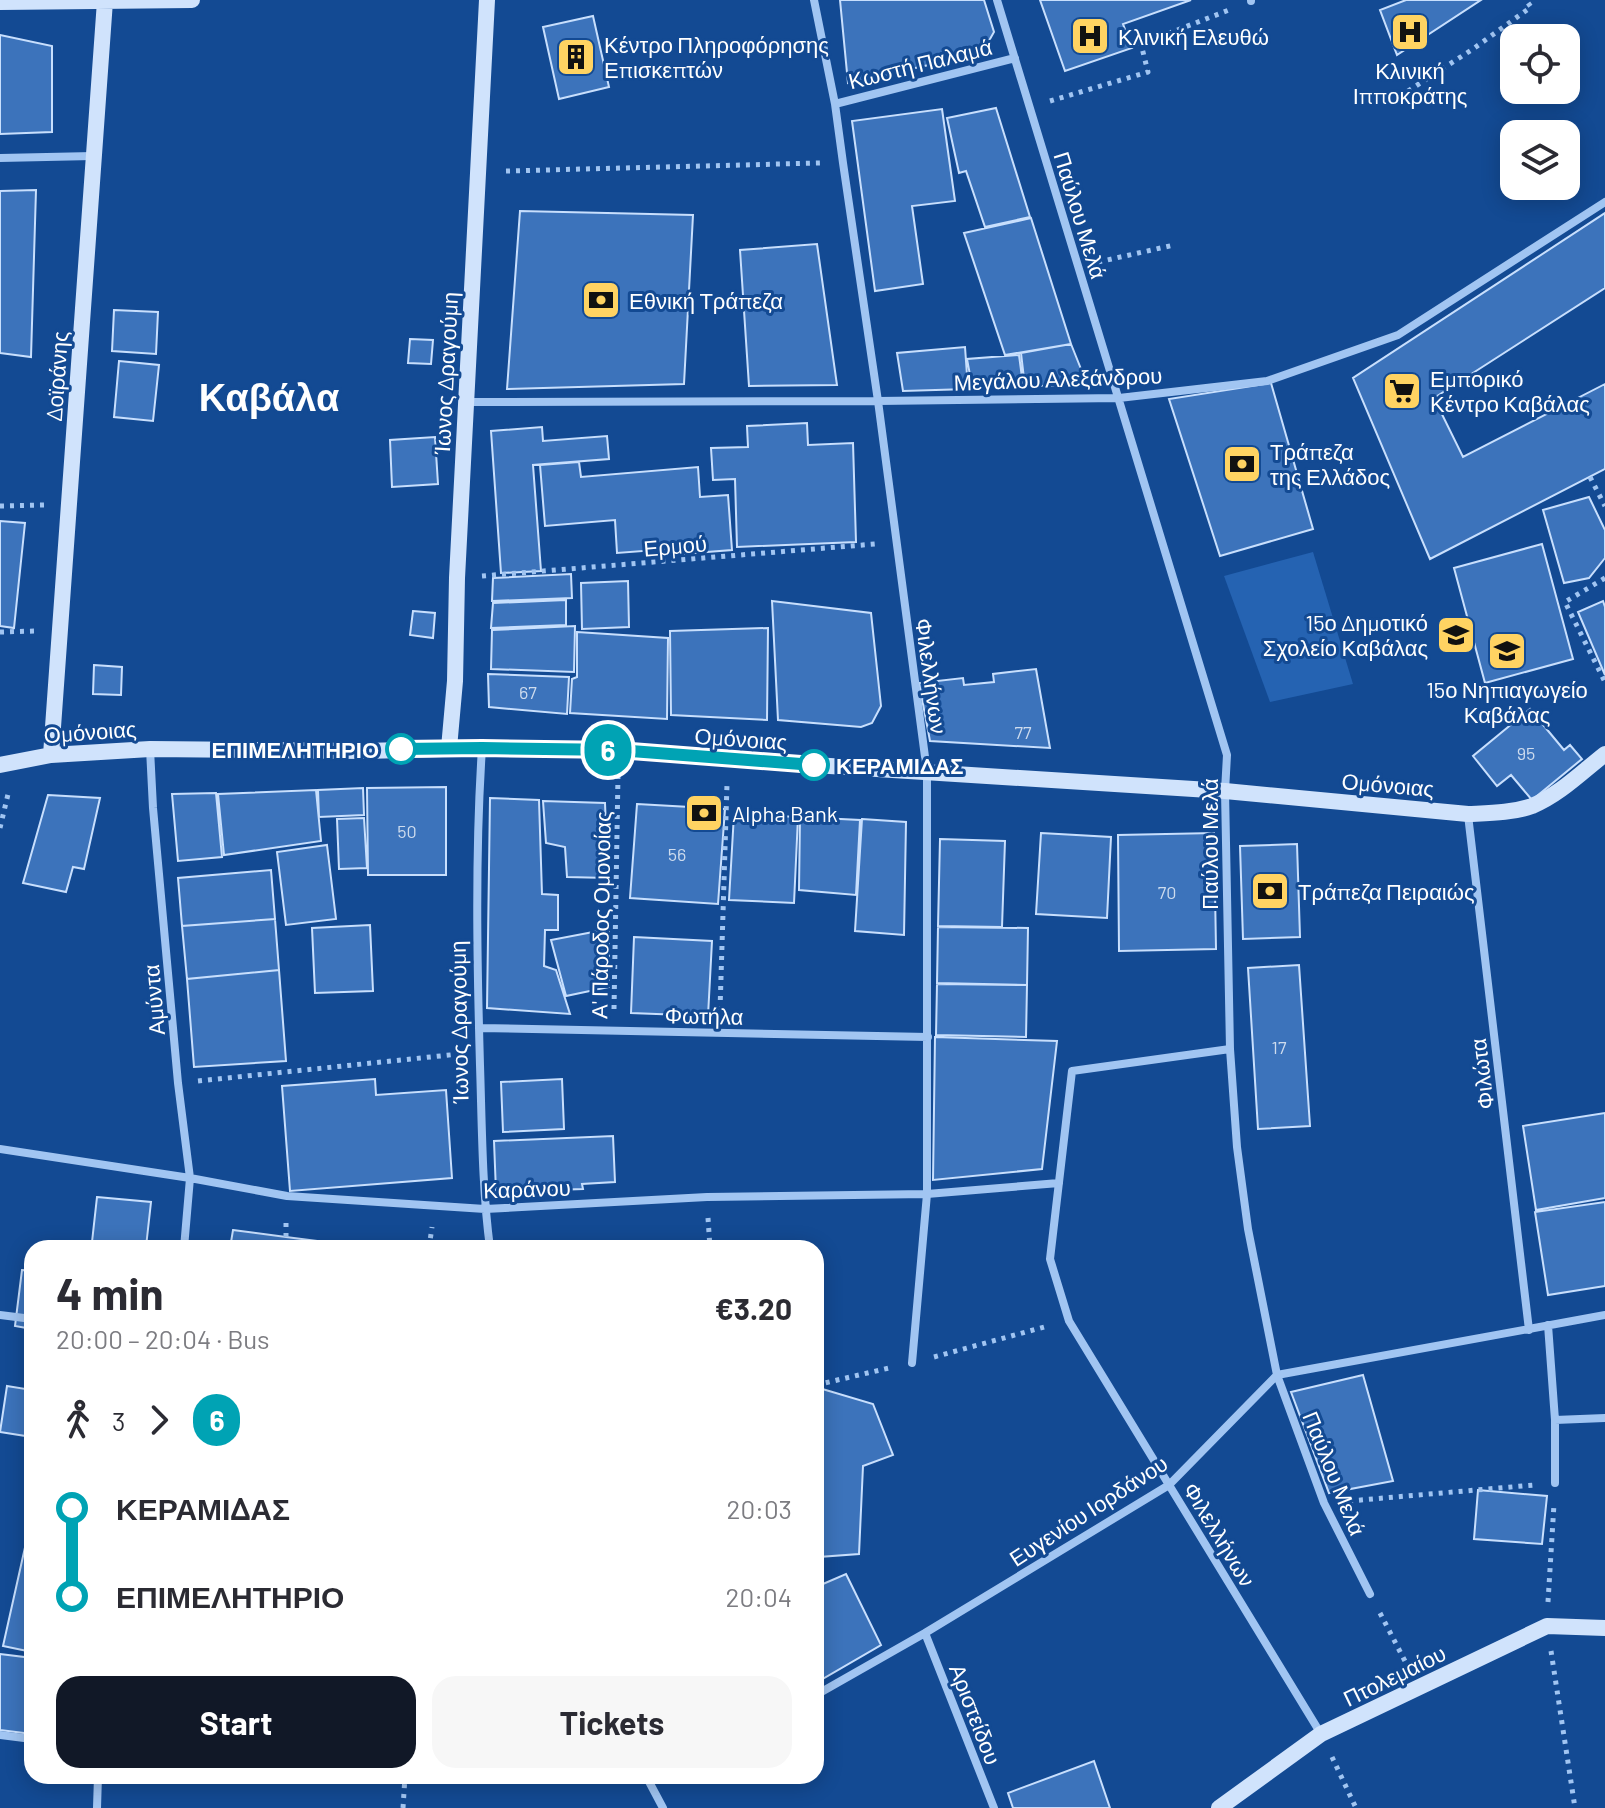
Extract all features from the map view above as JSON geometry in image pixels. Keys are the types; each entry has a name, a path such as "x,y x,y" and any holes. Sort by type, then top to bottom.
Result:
{"street":[{"path":"0,2 192,0"},
{"name":"Ίωνος Δραγούμη","path":"449,748 455,681 465,402 487,0"},
{"name":"Φιλελλήνων","path":"814,0 835,104 927,772 927,1194 912,1363"},
{"name":"Κωστή Παλαμά","path":"998,2 1010,0"},
{"name":"Δοϊράνης","path":"51,755 105,1"},
{"name":"Παύλου Μελά","path":"998,2 1227,755 1230,1049 1237,1147 1248,1229 1277,1375 1324,1503 1370,1594"},
{"name":"Κωστή Παλαμά","path":"835,104 1015,58"},
{"path":"0,158 94,156"},
{"name":"Μεγάλου Αλεξάνδρου","path":"465,402 1119,398 1267,381 1398,335 1605,202"},
{"name":"Ίωνος Δραγούμη","path":"482,748 478,799 479,1028 485,1209 489,1240"},
{"name":"Ομόνοιας","path":"0,765 51,755 150,749 618,750 1225,791 1468,814 1506,812 1530,806 1548,797 1605,754"},
{"name":"Αμύντα","path":"150,749 178,1083 190,1178 185,1240"},
{"name":"Φιλώτα","path":"1468,814 1529,1330"},
{"name":"Φωτήλα","path":"479,1028 928,1037"},
{"name":"Φιλελλήνων","path":"1230,1049 1072,1071 1050,1259 1069,1321 1321,1734"},
{"name":"Καράνου","path":"0,1149 287,1196 485,1209 707,1197 927,1194 1059,1183"},
{"path":"0,1315 24,1318"},
{"path":"1277,1375 1605,1315"},
{"path":"1548,1325 1555,1420 1555,1483"},
{"name":"Ευγενίου Ιορδάνου","path":"824,1690 1169,1485 1277,1375"},
{"path":"1555,1420 1605,1418"},
{"name":"Πτολεμαίου","path":"1219,1808 1321,1734 1547,1626 1605,1628"},
{"name":"Αριστείδου","path":"925,1633 994,1808"},
{"path":"0,1735 24,1738"},
{"path":"97,1808 98,1784"},
{"path":"650,1784 663,1808"}],"path":[{"path":"1408,91 1531,7 1526,0"},
{"path":"1030,108 1148,72 1141,44 1251,1"},
{"path":"477,172 843,163"},
{"path":"1078,267 1174,245"},
{"path":"1590,477 1605,506"},
{"path":"0,506 69,504"},
{"name":"Ερμού","path":"457,578 896,543"},
{"path":"1605,578 1565,602 1605,682"},
{"name":"Α' Πάροδος Ομονοίας","path":"614,1032 618,750"},
{"path":"719,1033 728,759"},
{"path":"178,1083 480,1051"},
{"path":"824,1383 1069,1321"},
{"path":"1324,1503 1555,1483"},
{"path":"1370,1594 1418,1687"},
{"path":"1321,1734 1356,1808"},
{"path":"403,1808 404,1784"}],"shaded area":[{"path":"1313,552 1353,684 1270,702 1224,576"}],"building":[{"path":"840,0 984,0 994,32 982,53 848,83"},
{"name":"Κλινική Ελευθώ","path":"1040,0 1191,0 1123,24 1132,48 1065,71"},
{"name":"Κλινική Ιπποκράτης","path":"1406,0 1481,0 1397,55 1380,10"},
{"name":"Κέντρο Πληροφόρησης Επισκεπτών","path":"593,16 609,87 559,99 543,27"},
{"path":"0,35 52,46 52,132 0,134"},
{"path":"996,108 1030,217 985,227 966,171 959,173 947,118"},
{"path":"942,109 955,201 912,206 923,284 875,291 852,121"},
{"path":"36,190 31,357 0,353 0,191"},
{"name":"Εθνική Τράπεζα","path":"520,211 693,215 684,384 507,389"},
{"name":"Εμπορικό Κέντρο Καβάλας","path":"1605,213 1605,288 1434,398 1463,457 1605,384 1605,469 1430,559 1353,378"},
{"path":"1031,218 1071,344 1005,355 964,233"},
{"path":"817,244 837,385 749,386 740,250"},
{"path":"114,310 158,312 156,354 112,351"},
{"path":"410,339 433,340 431,364 408,363"},
{"path":"1071,344 1083,374 1074,384 1025,387 1021,353"},
{"path":"965,347 968,389 903,391 897,353"},
{"path":"1019,355 1023,385 972,386 967,359"},
{"path":"119,361 159,365 153,421 114,417"},
{"name":"Τράπεζα της Ελλάδος","path":"1271,383 1313,529 1220,556 1169,399"},
{"path":"807,423 808,445 853,443 856,542 737,547 735,479 713,480 711,448 748,447 747,426"},
{"path":"542,427 543,441 607,436 609,459 533,465 541,571 501,573 491,431"},
{"path":"435,437 438,484 392,487 390,440"},
{"path":"579,462 581,477 698,467 700,497 728,495 732,550 669,555 669,549 617,553 615,520 545,526 540,465"},
{"path":"1589,497 1605,530 1605,558 1589,578 1564,583 1543,510"},
{"path":"0,521 25,523 14,628 0,626"},
{"path":"1542,544 1573,659 1485,683 1454,568"},
{"path":"571,574 572,598 492,601 493,578"},
{"path":"628,581 629,627 582,629 581,583"},
{"path":"566,600 566,625 491,628 493,603"},
{"path":"772,601 871,613 881,706 872,723 861,727 778,720"},
{"path":"1603,601 1605,607 1605,675 1578,612"},
{"path":"413,611 435,613 433,638 410,635"},
{"path":"575,626 574,672 491,669 492,630"},
{"path":"768,628 767,720 671,715 670,631"},
{"path":"577,632 668,638 667,719 570,713 572,679 577,677"},
{"path":"94,665 122,667 121,695 93,694"},
{"path":"1036,669 1050,748 930,741 919,683 963,678 964,685 994,682 993,674"},
{"path":"488,674 569,677 567,714 489,707"},
{"path":"1530,709 1564,750 1570,745 1582,759 1532,800 1511,775 1497,786 1473,756"},
{"path":"446,787 446,875 368,875 367,788"},
{"path":"363,788 364,815 319,817 318,790"},
{"path":"316,790 321,841 224,855 218,794"},
{"path":"216,793 222,857 178,861 172,794"},
{"path":"48,795 100,798 84,869 73,867 66,892 23,883"},
{"path":"490,798 539,800 542,894 558,895 558,930 545,930 544,966 556,970 570,1014 487,1008"},
{"path":"543,801 605,803 608,878 567,877 565,847 546,843"},
{"path":"637,804 725,809 718,904 630,898"},
{"path":"734,814 798,817 794,903 729,900"},
{"path":"800,817 860,820 856,895 799,890"},
{"path":"364,818 367,868 339,869 337,819"},
{"path":"862,819 906,822 904,935 855,931"},
{"path":"1041,833 1111,837 1107,918 1036,914"},
{"path":"1214,833 1216,949 1119,951 1118,835"},
{"path":"940,839 1005,841 1002,927 938,926"},
{"name":"Τράπεζα Πειραιώς","path":"1297,844 1300,937 1243,939 1240,846"},
{"path":"327,845 336,919 286,925 277,852"},
{"path":"271,870 275,919 182,926 178,878"},
{"path":"275,919 279,970 187,979 182,926"},
{"path":"370,925 373,991 315,993 312,928"},
{"path":"938,927 1028,928 1027,985 937,983"},
{"path":"609,929 609,987 566,996 551,940"},
{"path":"634,937 712,941 708,1016 631,1013"},
{"path":"1299,965 1310,1126 1258,1129 1248,968"},
{"path":"279,970 286,1061 194,1067 187,979"},
{"path":"937,984 1027,985 1026,1037 936,1035"},
{"path":"935,1037 1057,1041 1042,1169 933,1180"},
{"path":"375,1079 376,1095 446,1090 452,1178 290,1191 282,1086"},
{"path":"562,1079 564,1129 503,1132 501,1082"},
{"path":"1605,1113 1605,1198 1536,1210 1523,1126"},
{"path":"613,1136 615,1182 582,1184 583,1189 496,1192 494,1141"},
{"path":"97,1197 151,1202 147,1240 92,1240"},
{"path":"1605,1202 1605,1286 1548,1295 1535,1212"},
{"path":"233,1230 309,1240 231,1240"},
{"path":"22,1270 24,1270 24,1328 15,1326"},
{"path":"1363,1375 1393,1481 1329,1493 1291,1392"},
{"path":"7,1386 24,1389 24,1436 0,1432"},
{"path":"824,1389 873,1404 893,1455 863,1466 859,1554 824,1557"},
{"path":"1478,1490 1547,1496 1542,1544 1474,1539"},
{"path":"24,1552 24,1650 3,1646"},
{"path":"846,1574 881,1645 824,1678 824,1584"},
{"path":"0,1654 24,1657 24,1733 0,1730"},
{"path":"1094,1761 1110,1808 1013,1808 1008,1793"}],"bus line":[{"name":"6","path":"401,749 618,750 814,765"}],"place":[{"name":"Κλινική Ιπποκράτης","path":"1410,32"},
{"name":"Κλινική Ελευθώ","path":"1090,36"},
{"name":"Κέντρο Πληροφόρησης Επισκεπτών","path":"576,57"},
{"name":"Εθνική Τράπεζα","path":"601,300"},
{"name":"Εμπορικό Κέντρο Καβάλας","path":"1402,391"},
{"name":"Τράπεζα της Ελλάδος","path":"1242,464"},
{"name":"15ο Δημοτικό Σχολείο Καβάλας","path":"1456,635"},
{"name":"15ο Νηπιαγωγείο Καβάλας","path":"1507,651"},
{"name":"ΕΠΙΜΕΛΗΤΗΡΙΟ","path":"401,749"},
{"name":"ΚΕΡΑΜΙΔΑΣ","path":"814,765"},
{"name":"Alpha Bank","path":"704,813"},
{"name":"Τράπεζα Πειραιώς","path":"1270,891"}],"district":[{"name":"Καβάλα","path":"269,396"}]}
